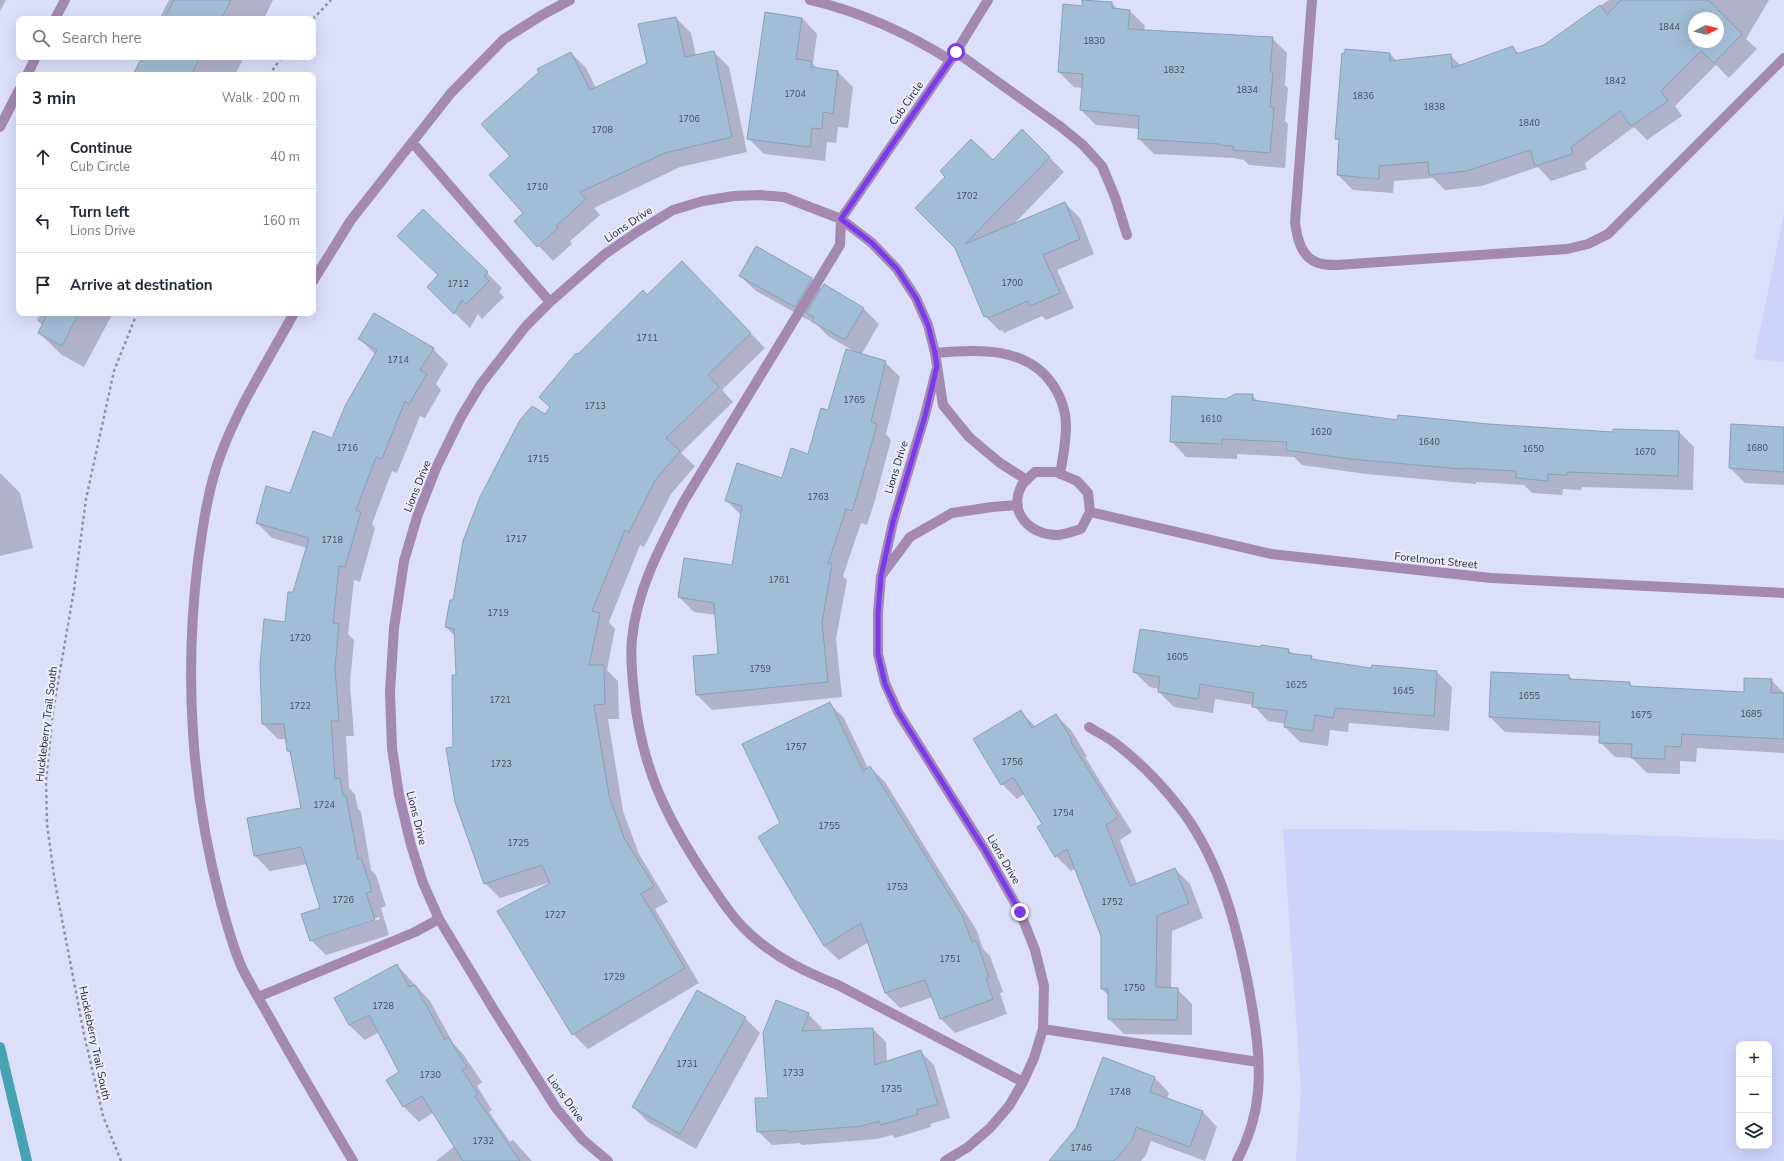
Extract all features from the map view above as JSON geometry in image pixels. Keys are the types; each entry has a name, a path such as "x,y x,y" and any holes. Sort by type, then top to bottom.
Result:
{"street":[{"path":"57,16 65,0"},
{"path":"316,276 351,220 451,93 504,39 542,15 570,0"},
{"path":"810,0 870,18 953,56 1061,126 1083,145 1102,166 1116,197 1127,236"},
{"name":"Cub Circle","path":"841,219 953,56 988,0"},
{"path":"1312,0 1295,222 1298,240 1306,255 1318,263 1337,265 1567,249 1588,244 1608,234 1784,58"},
{"path":"28,72 34,60"},
{"path":"0,127 16,96"},
{"path":"412,142 550,302"},
{"name":"Lions Drive","path":"608,1161 582,1139 556,1108 439,919 423,883 411,845 399,795 392,748 390,692 394,628 404,561 421,507 437,466 461,416 481,384 526,326 550,302 606,254 637,232 673,210 703,201 734,196 760,195 784,197 841,219 872,243 897,269 916,298 928,325 935,353 943,404 969,437 1000,463 1027,480"},
{"path":"841,219 840,244 684,501 664,539 648,576 637,607 632,639 632,670 636,713 642,748 654,786 674,825 721,900 749,933 775,954 807,973 838,985 1023,1082"},
{"path":"292,316 240,411 221,454 208,497 193,601 192,708 195,757 203,820 215,881 228,928 242,967 300,1072 353,1161"},
{"path":"935,353 986,350 1008,354 1030,363 1048,378 1062,399 1066,424 1060,474"},
{"name":"Lions Drive","path":"937,366 925,416 893,522 881,576 878,613 878,654 885,684 898,712 981,844 1020,912 1035,950 1044,986 1043,1029 1034,1058 1023,1082 1009,1106 990,1128 968,1147 945,1161"},
{"path":"1035,472 1056,472 1060,474 1077,481 1088,493 1090,512 1081,529 1058,536 1036,532 1021,519 1018,499 1022,485 1035,472"},
{"path":"881,576 910,538 952,513 1018,505"},
{"name":"Forelmont Street","path":"1090,512 1271,554 1491,578 1784,593"},
{"path":"1089,727 1114,742 1156,782 1183,812 1203,845 1221,881 1234,923 1257,1035 1258,1092 1252,1125 1238,1161"},
{"path":"258,997 415,932 439,919"},
{"path":"1043,1029 1258,1062"}],"path":[{"path":"316,16 331,0"},
{"path":"271,72 280,60"},
{"name":"Huckleberry Trail South","path":"121,1161 103,1116 82,1026 55,883 47,824 46,781 54,711 74,590 86,499 114,371 136,316"}],"shaded area":[{"path":"1784,214 1784,362 1754,359"},
{"path":"1283,829 1538,832 1784,840 1784,1161 1296,1161 1301,1091"}],"building":[{"path":"174,0 231,0 223,16 166,16"},
{"path":"1082,0 1112,2 1112,8 1130,10 1128,29 1273,37 1270,72 1273,72 1270,107 1274,108 1270,153 1233,150 1233,146 1219,144 1138,139 1139,116 1080,110 1083,74 1058,72 1063,4 1082,6"},
{"path":"1621,0 1708,0 1720,12 1688,12 1688,48 1724,48 1724,16 1742,34 1714,63 1701,51 1661,91 1668,101 1631,126 1620,111 1571,147 1573,154 1535,166 1530,150 1467,171 1429,175 1428,162 1379,166 1379,179 1337,175 1339,139 1335,139 1342,53 1345,53 1345,49 1390,53 1390,61 1451,54 1452,68 1513,46 1516,54 1544,45 1600,5 1607,15"},
{"path":"765,12 802,18 796,59 811,61 811,67 838,71 833,114 823,112 822,129 812,128 810,147 747,139"},
{"path":"676,17 685,57 714,51 732,137 665,153 580,192 586,199 556,226 558,228 537,247 514,221 523,213 489,175 510,156 481,124 539,72 537,69 571,52 590,90 647,63 638,24"},
{"path":"140,60 198,60 192,72 134,72"},
{"path":"1022,129 1050,157 965,244 1065,202 1080,239 1043,255 1060,293 1030,306 1028,301 988,318 987,316 984,317 955,248 915,208 945,177 940,171 971,139 993,160"},
{"path":"423,209 488,272 484,276 489,281 466,304 462,300 454,314 427,287 438,275 397,236"},
{"path":"756,246 812,278 795,307 739,276"},
{"path":"682,261 751,333 708,375 719,387 666,438 680,451 656,479 629,532 625,530 592,611 600,613 589,665 604,665 605,704 594,705 609,795 624,838 654,886 641,894 685,968 572,1035 497,911 550,883 542,865 484,884 455,802 446,748 453,747 452,675 456,675 454,629 445,627 450,600 453,600 463,541 480,497 520,420 532,406 545,414 550,407 539,397 576,353 578,354 643,290 647,295"},
{"path":"824,284 864,308 845,340 811,321 814,317 806,313"},
{"path":"374,313 434,348 420,370 427,374 409,404 405,401 382,459 376,457 356,510 361,512 345,567 339,566 333,623 339,624 335,668 339,721 331,721 335,779 340,778 343,796 346,796 358,859 361,858 372,891 366,893 375,920 310,941 301,914 320,908 301,847 254,856 247,818 301,808 290,751 287,751 284,724 262,724 260,665 264,619 285,622 288,592 293,592 309,538 256,523 266,486 290,493 313,431 332,438 345,406 377,350 358,339"},
{"path":"46,316 77,316 62,346 38,333"},
{"path":"846,349 886,361 871,422 877,424 860,485 852,511 846,509 828,563 832,564 822,623 828,682 696,695 693,656 718,654 714,603 678,597 684,558 732,565 742,506 725,501 737,463 782,478 791,448 808,454 821,408 828,410"},
{"path":"1235,394 1253,394 1252,400 1397,420 1398,415 1488,424 1613,432 1613,429 1679,431 1678,476 1567,472 1567,475 1548,474 1548,481 1516,478 1516,471 1461,469 1351,459 1286,450 1287,442 1222,439 1222,444 1170,442 1172,396 1226,399"},
{"path":"1731,424 1784,427 1784,472 1729,468"},
{"path":"1140,629 1261,647 1261,645 1289,649 1288,653 1312,656 1311,659 1371,668 1372,665 1437,671 1434,716 1335,708 1333,718 1315,715 1313,731 1284,727 1287,711 1252,707 1254,693 1200,684 1198,699 1158,692 1160,677 1133,672"},
{"path":"1491,672 1569,675 1569,679 1630,682 1630,686 1744,692 1744,678 1772,679 1771,693 1784,693 1784,739 1682,734 1681,747 1665,746 1665,759 1631,758 1632,744 1599,743 1600,722 1489,717"},
{"path":"830,702 863,771 870,766 962,915 972,942 976,940 989,977 986,978 993,999 940,1019 925,980 885,993 861,923 824,946 758,837 780,823 742,744"},
{"path":"1021,710 1032,728 1056,714 1072,740 1071,742 1118,817 1106,825 1130,886 1175,868 1189,903 1157,916 1156,987 1178,988 1177,1020 1108,1019 1108,989 1101,989 1101,936 1067,849 1055,857 1037,827 1042,824 1013,777 1001,785 973,739"},
{"path":"397,964 409,987 415,985 445,1040 448,1037 467,1067 462,1070 478,1094 475,1096 520,1161 463,1161 422,1096 403,1107 386,1080 399,1072 369,1015 349,1025 334,998"},
{"path":"697,990 746,1017 680,1134 632,1107"},
{"path":"776,1000 809,1013 802,1031 873,1028 875,1065 921,1050 938,1104 917,1110 918,1114 881,1125 879,1121 862,1126 787,1132 787,1130 757,1132 755,1098 768,1098 763,1033"},
{"path":"1103,1057 1155,1077 1150,1092 1203,1111 1190,1147 1136,1127 1132,1140 1114,1161 1049,1161 1076,1128"}],"waterway":[{"path":"0,1047 27,1161"}],"route":[{"path":"956,52 841,219 872,243 897,269 916,298 928,325 937,366 925,416 908,467 893,522 881,576 878,613 878,654 885,684 898,712 985,850 1020,912"}]}
